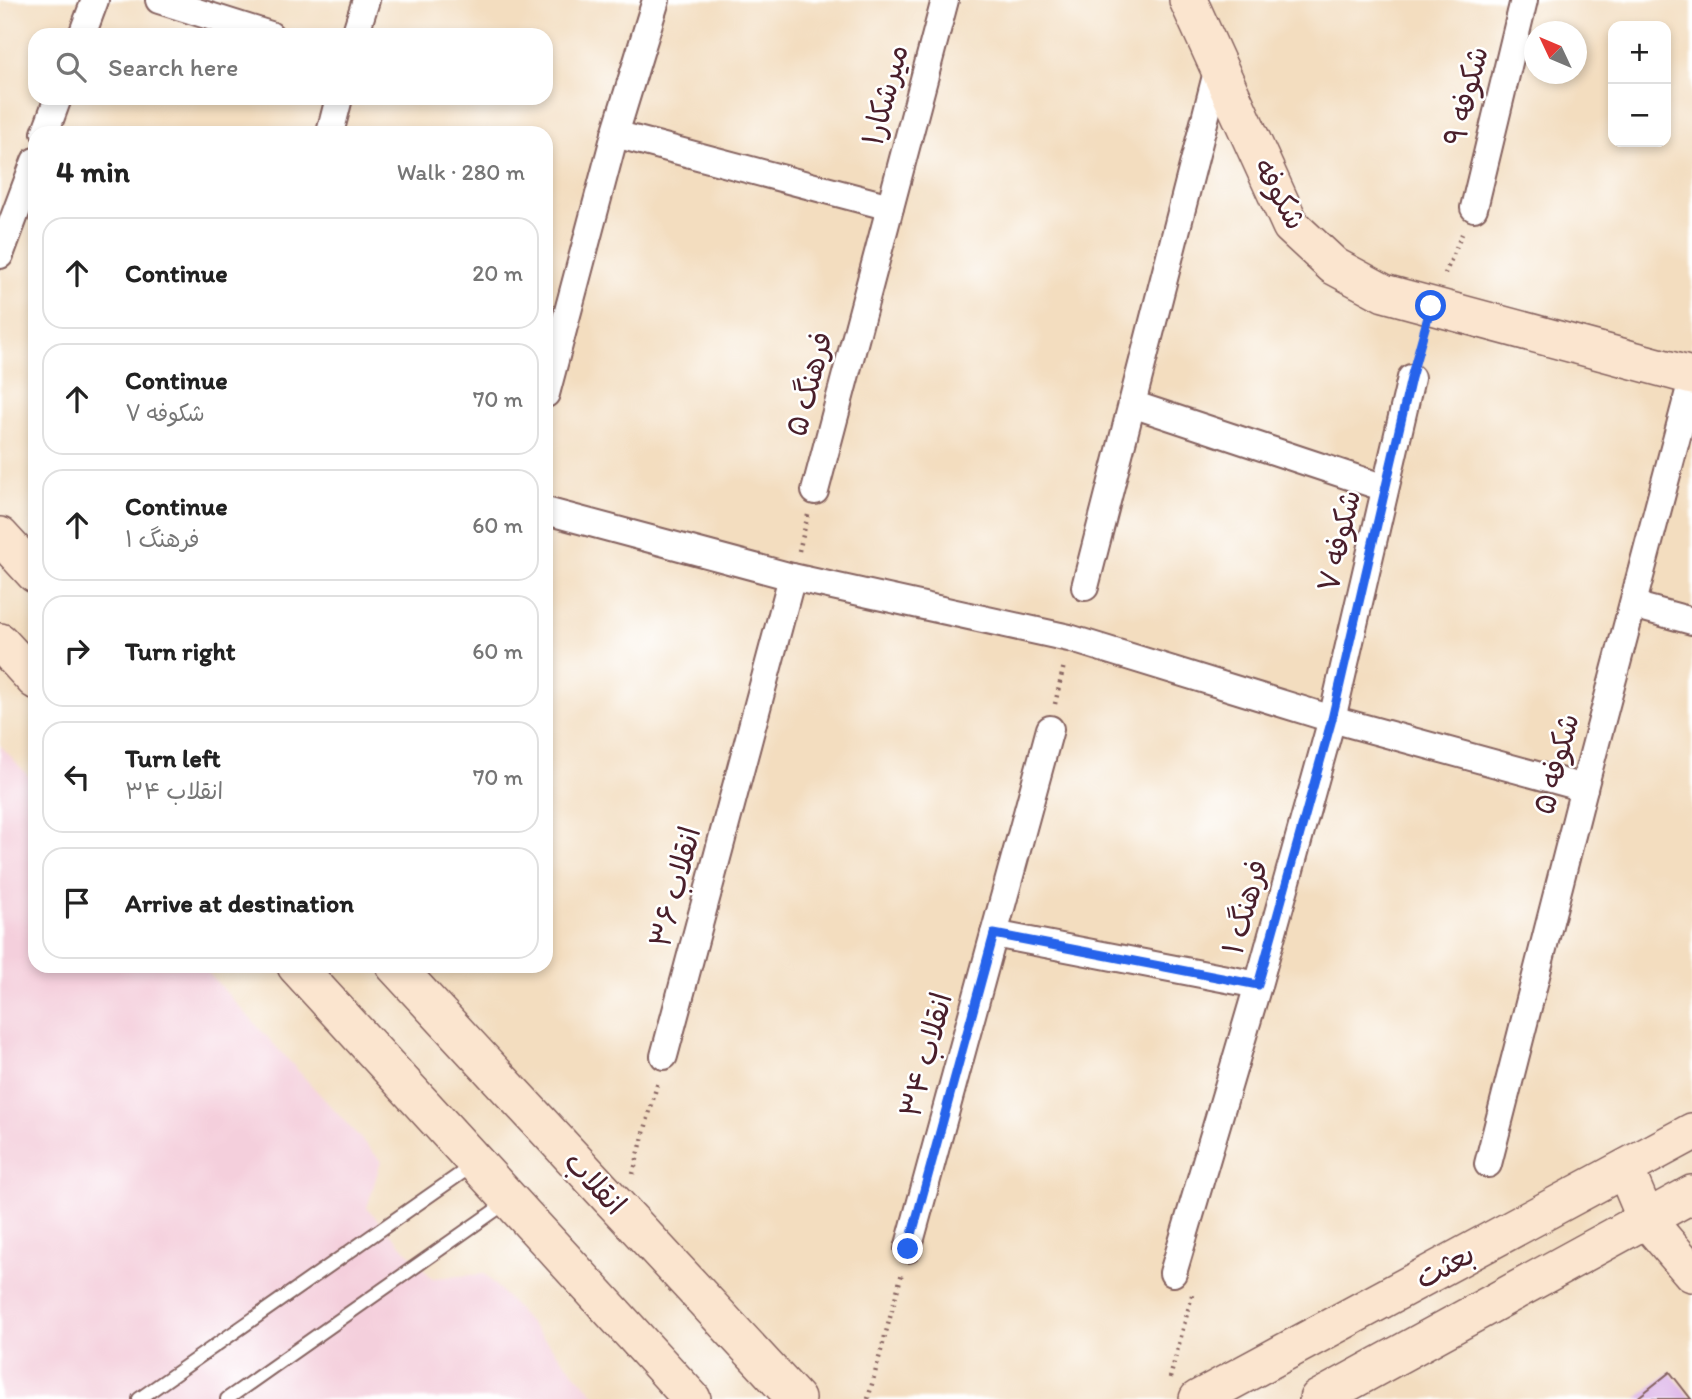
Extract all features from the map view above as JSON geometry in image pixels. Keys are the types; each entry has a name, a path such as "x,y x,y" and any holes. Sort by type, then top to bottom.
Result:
{"main road":[{"name":"شکوفه","path":"1188,0 1291,226 1334,266 1384,293 1692,378"},
{"path":"0,536 28,566"},
{"path":"0,642 28,668"},
{"path":"302,973 692,1399"},
{"name":"انقلاب","path":"401,973 796,1399"},
{"name":"بعثت","path":"1183,1393 1625,1169 1692,1132"},
{"path":"1625,1169 1646,1219 1692,1273"},
{"name":"بعثت","path":"1318,1399 1692,1194"}],"street":[{"path":"85,28 95,0"},
{"path":"159,0 248,28"},
{"path":"357,28 366,0"},
{"path":"553,368 615,134 656,0"},
{"name":"میرشکار۱","path":"890,207 945,0"},
{"name":"شکوفه ۹","path":"1474,208 1524,0"},
{"path":"1085,587 1218,68"},
{"path":"48,126 55,105"},
{"path":"332,126 337,105"},
{"path":"615,134 890,207"},
{"path":"0,255 28,180"},
{"name":"فرهنگ ۵","path":"815,491 890,207"},
{"name":"شکوفه ۷","path":"1332,719 1411,378"},
{"name":"شکوفه ۵","path":"1488,1164 1692,378"},
{"path":"1132,404 1385,488"},
{"path":"553,513 792,577 1069,638 1332,719 1584,788"},
{"name":"انقلاب ۳۶","path":"664,1056 792,577"},
{"path":"1633,605 1692,621"},
{"name":"فرهنگ ۱","path":"1173,1273 1258,985 1332,719"},
{"name":"انقلاب ۳۴","path":"908,1249 1050,729"},
{"path":"994,934 1258,985"}],"lane":[{"path":"139,1399 476,1163"},
{"path":"227,1399 510,1200"}],"path":[{"path":"1431,306 1474,208"},
{"path":"792,577 815,491"},
{"path":"622,1214 664,1056"},
{"path":"868,1399 908,1249"},
{"path":"1173,1273 1195,1284 1183,1393"}],"shaded area":[{"path":"0,745 28,775 28,973 208,973 381,1161 367,1208 432,1278 485,1274 599,1399 0,1399"}],"building":[{"path":"1670,1372 1691,1399 1636,1399"}],"route":[{"path":"908,1249 994,934 1258,985 1332,719 1411,378 1431,306"}]}
